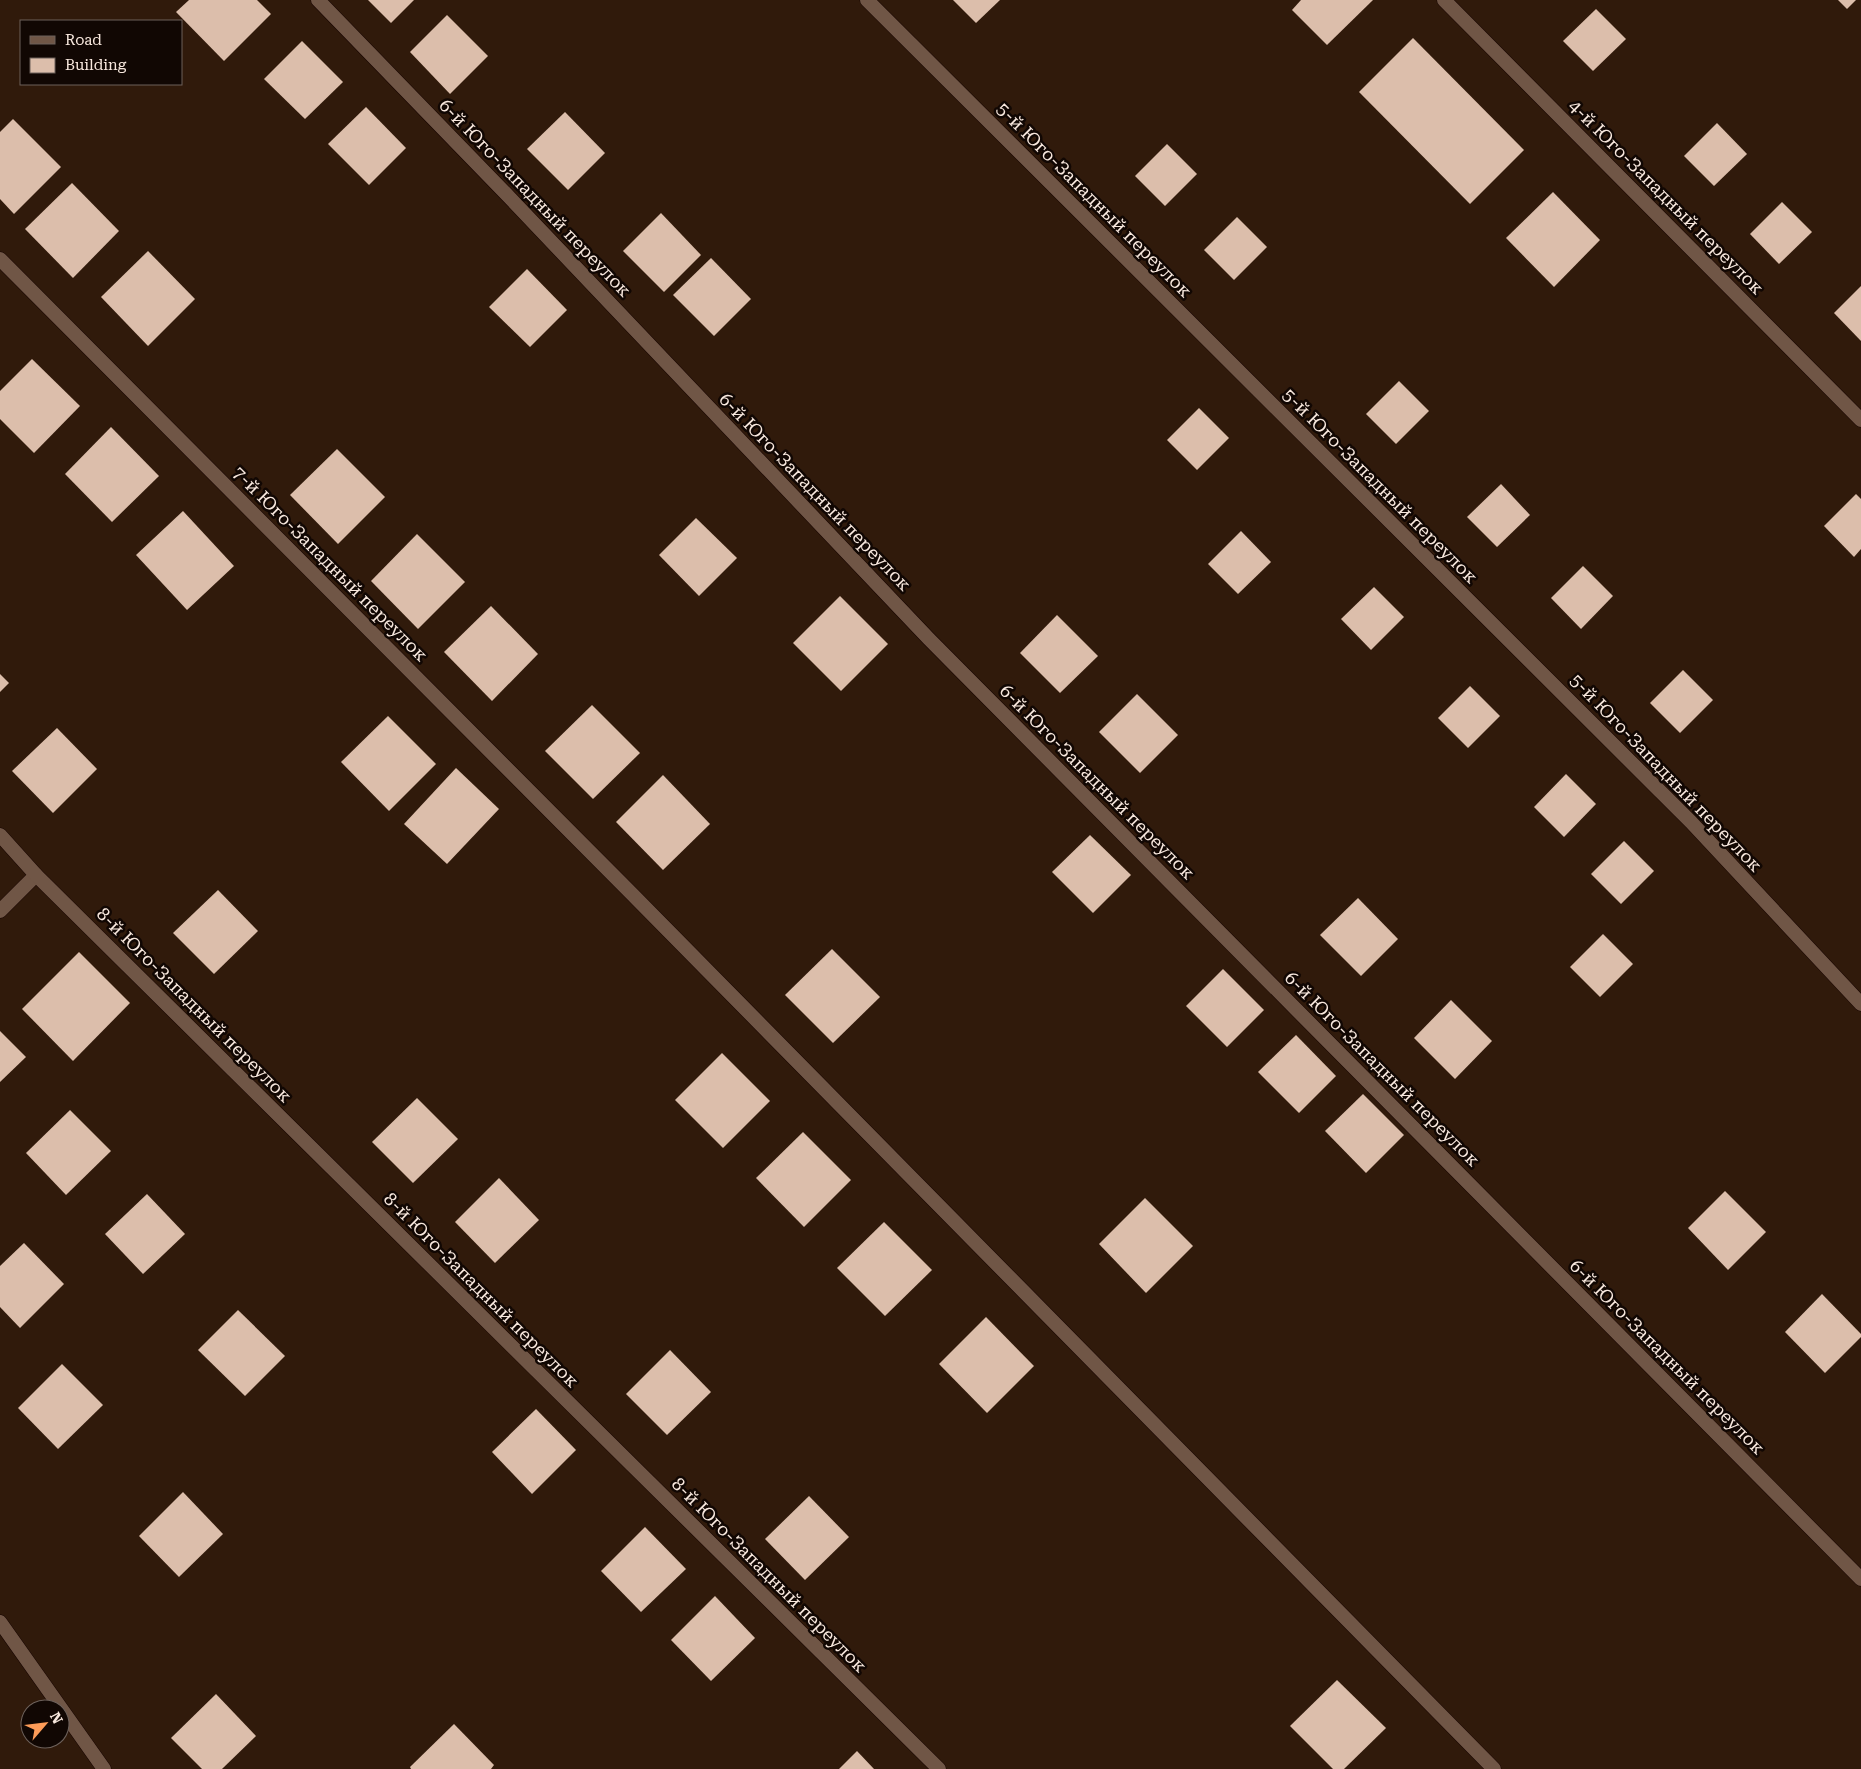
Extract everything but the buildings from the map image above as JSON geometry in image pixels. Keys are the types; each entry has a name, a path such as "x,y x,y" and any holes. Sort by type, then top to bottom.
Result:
{"street":[{"name":"6-й Юго-Западный переулок","path":"318,0 511,199 929,639 1861,1579"},
{"name":"5-й Юго-Западный переулок","path":"867,0 1691,822 1861,1004"},
{"name":"4-й Юго-Западный переулок","path":"1444,0 1861,420"},
{"name":"7-й Юго-Западный переулок","path":"0,259 633,895 1494,1769"},
{"name":"8-й Юго-Западный переулок","path":"0,835 36,875 939,1769"},
{"path":"0,911 36,875"},
{"path":"0,1622 104,1769"}]}
